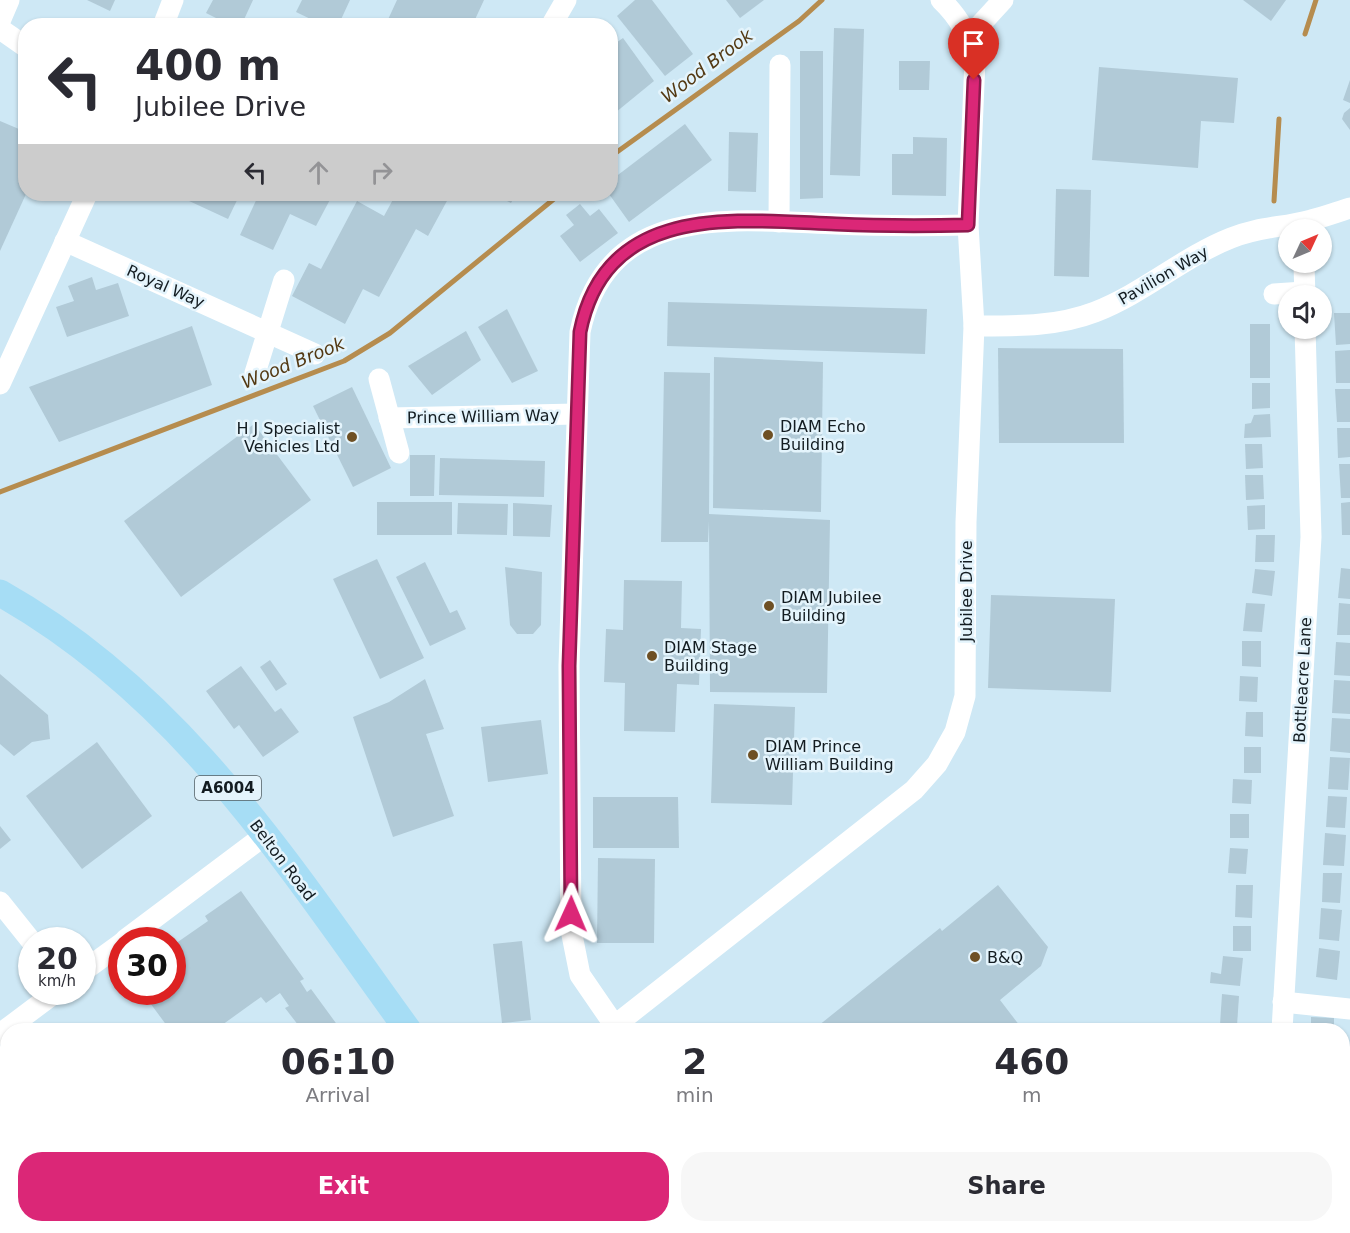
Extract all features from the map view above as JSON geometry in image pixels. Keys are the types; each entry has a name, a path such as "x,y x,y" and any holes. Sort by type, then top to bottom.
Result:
{"main road":[{"name":"Belton Road","path":"0,593 74,639 126,681 203,759 265,835 403,1023"}],"street":[{"path":"0,21 9,0"},
{"path":"166,18 173,0"},
{"path":"556,18 566,0"},
{"name":"Jubilee Drive","path":"618,1023 914,790 937,764 955,732 962,713 966,668 966,522 974,326 968,225 975,60 969,37 961,22 941,0"},
{"path":"969,37 1003,0"},
{"path":"0,29 18,41"},
{"path":"779,222 780,65"},
{"path":"0,384 84,201"},
{"name":"Pavilion Way","path":"974,326 1036,326 1095,312 1129,296 1200,251 1261,227 1310,221 1350,208"},
{"path":"609,1023 580,975 571,930 569,666 576,414 580,332 585,305 598,284 625,253 643,240 682,226 704,222 878,226 968,225"},
{"name":"Royal Way","path":"65,241 315,354"},
{"path":"255,373 284,280"},
{"name":"Bottleacre Lane","path":"1282,1023 1311,537 1305,339"},
{"name":"Prince William Way","path":"379,380 399,453"},
{"name":"Prince William Way","path":"389,418 576,414"},
{"path":"143,927 265,835"},
{"path":"0,902 20,927"},
{"path":"1283,1002 1350,1009"},
{"path":"15,1023 39,1005"}],"building":[{"path":"87,0 115,0 110,11"},
{"path":"213,0 253,0 245,18 216,18 206,13"},
{"path":"302,0 350,0 342,18 308,18 296,12"},
{"path":"397,0 484,0 476,18 389,18"},
{"path":"635,0 652,0 693,54 665,76 617,16"},
{"path":"726,0 764,0 740,18"},
{"path":"1243,0 1286,0 1271,21"},
{"path":"834,28 864,29 860,176 830,175"},
{"path":"623,38 654,81 618,110 618,41"},
{"path":"800,51 823,51 823,198 800,199"},
{"path":"899,61 930,61 929,90 899,90"},
{"path":"1099,67 1238,78 1234,123 1201,121 1198,168 1092,160"},
{"path":"1350,80 1350,103 1343,100"},
{"path":"1350,108 1350,130 1342,119 1344,113"},
{"path":"0,121 18,129 18,201 23,201 0,251"},
{"path":"685,124 712,160 629,222 614,201 618,201 618,175"},
{"path":"729,132 758,133 756,192 728,191"},
{"path":"913,137 947,138 946,196 892,195 892,154 913,154"},
{"path":"1056,189 1091,190 1089,277 1054,276"},
{"path":"189,201 237,201 228,219"},
{"path":"256,201 329,201 316,226 290,214 273,250 240,235"},
{"path":"357,201 384,216 392,201 447,201 428,236 416,229 379,297 363,289 345,324 292,296 309,263 321,269"},
{"path":"580,204 590,216 599,209 618,233 580,262 560,236 574,225 566,215"},
{"path":"92,277 96,290 118,283 129,316 67,337 56,307 74,301 68,286"},
{"path":"668,302 927,309 925,354 667,346"},
{"path":"507,309 538,371 512,383 478,327"},
{"path":"1334,313 1350,313 1350,344 1336,345"},
{"path":"1250,324 1270,324 1270,378 1250,378"},
{"path":"192,326 212,385 59,442 29,387"},
{"path":"466,331 481,360 432,395 408,366"},
{"path":"998,348 1123,349 1124,443 999,443"},
{"path":"1350,350 1350,383 1336,383 1335,351"},
{"name":"DIAM Echo Building","path":"714,357 823,362 821,512 713,508"},
{"name":"DIAM Jubilee Building","path":"664,372 710,373 709,514 830,520 827,693 710,692 709,521 708,542 661,542"},
{"path":"1252,383 1270,383 1270,408 1252,409"},
{"name":"H J Specialist Vehicles Ltd","path":"352,387 391,468 353,487 313,406"},
{"path":"1335,389 1350,389 1350,422 1337,422"},
{"path":"1270,414 1271,437 1244,438 1245,424 1251,423 1254,415"},
{"path":"254,424 311,500 181,597 124,521"},
{"path":"1337,428 1350,428 1350,457 1338,458"},
{"path":"1245,444 1262,444 1263,468 1246,469"},
{"path":"410,455 435,455 434,496 410,496"},
{"path":"440,458 545,461 544,497 439,495"},
{"path":"1339,464 1350,464 1350,498 1341,498"},
{"path":"1245,475 1263,475 1264,499 1246,500"},
{"path":"377,502 452,502 452,535 377,535"},
{"path":"1350,502 1350,535 1342,535 1341,503"},
{"path":"458,503 508,504 507,535 457,534"},
{"path":"513,503 552,505 550,537 513,536"},
{"path":"1265,505 1265,529 1248,530 1247,506"},
{"path":"1256,535 1275,535 1274,562 1255,562"},
{"path":"377,559 424,658 380,679 333,579"},
{"path":"425,562 450,613 457,610 466,629 430,646 396,577"},
{"path":"505,567 542,572 541,625 533,634 517,634 510,625"},
{"path":"1341,568 1350,569 1350,599 1338,598"},
{"path":"1255,569 1275,571 1272,596 1252,593"},
{"name":"DIAM Stage Building","path":"624,580 682,581 681,628 701,629 699,685 677,684 675,732 624,731 625,683 604,682 606,629 623,630"},
{"path":"991,595 1115,599 1111,692 988,688"},
{"path":"1246,603 1265,604 1262,632 1243,631"},
{"path":"1339,603 1350,604 1350,635 1337,635"},
{"path":"1242,641 1261,641 1261,667 1242,666"},
{"path":"1336,642 1350,643 1350,676 1334,675"},
{"path":"270,660 287,684 276,691 260,667"},
{"path":"241,666 275,712 281,708 299,732 263,757 239,725 234,729 206,691"},
{"path":"0,674 48,715 50,739 32,742 14,756 0,744"},
{"path":"1240,676 1258,677 1257,702 1239,701"},
{"path":"425,679 444,729 426,734 454,816 393,837 353,717 389,702"},
{"path":"1334,680 1350,681 1350,714 1332,713"},
{"name":"DIAM Prince William Building","path":"714,704 795,707 792,805 711,803"},
{"path":"1246,712 1263,712 1263,737 1245,736"},
{"path":"1332,718 1350,719 1350,753 1330,751"},
{"path":"541,720 548,774 488,782 481,727"},
{"path":"97,742 152,816 82,869 26,796"},
{"path":"1244,747 1261,747 1261,773 1244,773"},
{"path":"1330,757 1350,758 1348,790 1328,789"},
{"path":"1233,779 1252,780 1251,804 1232,803"},
{"path":"1328,796 1347,797 1345,828 1326,827"},
{"path":"593,797 678,797 679,848 593,848"},
{"path":"1230,814 1249,814 1249,838 1230,838"},
{"path":"0,826 11,840 0,849"},
{"path":"1325,833 1346,835 1344,866 1323,865"},
{"path":"1230,848 1248,849 1246,874 1228,873"},
{"path":"598,858 655,859 654,943 597,943"},
{"path":"1323,873 1342,873 1340,903 1322,902"},
{"name":"B&Q","path":"998,885 1048,947 1041,966 1000,1000 1018,1023 822,1023 940,928 942,931"},
{"path":"1236,885 1253,885 1252,918 1235,917"},
{"path":"241,891 304,979 300,981 307,992 311,989 336,1023 297,1023 285,1008 289,1006 280,993 266,1003 261,997 225,1023 165,1023 152,1005 186,1005 186,936 208,921 205,916"},
{"path":"1321,908 1342,910 1339,941 1319,939"},
{"path":"1233,926 1251,926 1251,951 1233,951"},
{"path":"522,941 531,1020 502,1023 493,944"},
{"path":"1319,948 1340,951 1337,980 1316,977"},
{"path":"1223,956 1243,958 1240,986 1210,983 1211,972 1221,974"},
{"path":"1222,994 1239,996 1237,1023 1220,1023"},
{"path":"1311,1017 1334,1018 1334,1023 1311,1023"}],"waterway":[{"name":"Wood Brook","path":"618,151 799,21 822,0"},
{"path":"1305,34 1316,0"},
{"path":"1274,201 1279,119"},
{"name":"Wood Brook","path":"0,492 344,361 390,333 551,201"}],"place":[{"name":"DIAM Echo Building","path":"768,435"},
{"name":"H J Specialist Vehicles Ltd","path":"352,437"},
{"name":"DIAM Jubilee Building","path":"769,606"},
{"name":"DIAM Stage Building","path":"652,656"},
{"name":"DIAM Prince William Building","path":"753,755"},
{"name":"B&Q","path":"975,957"}],"route":[{"path":"571,914 572,767 569,666 576,414 580,332 585,305 611,267 625,253 643,240 682,226 704,222 746,221 878,226 968,225 974,80"}]}
